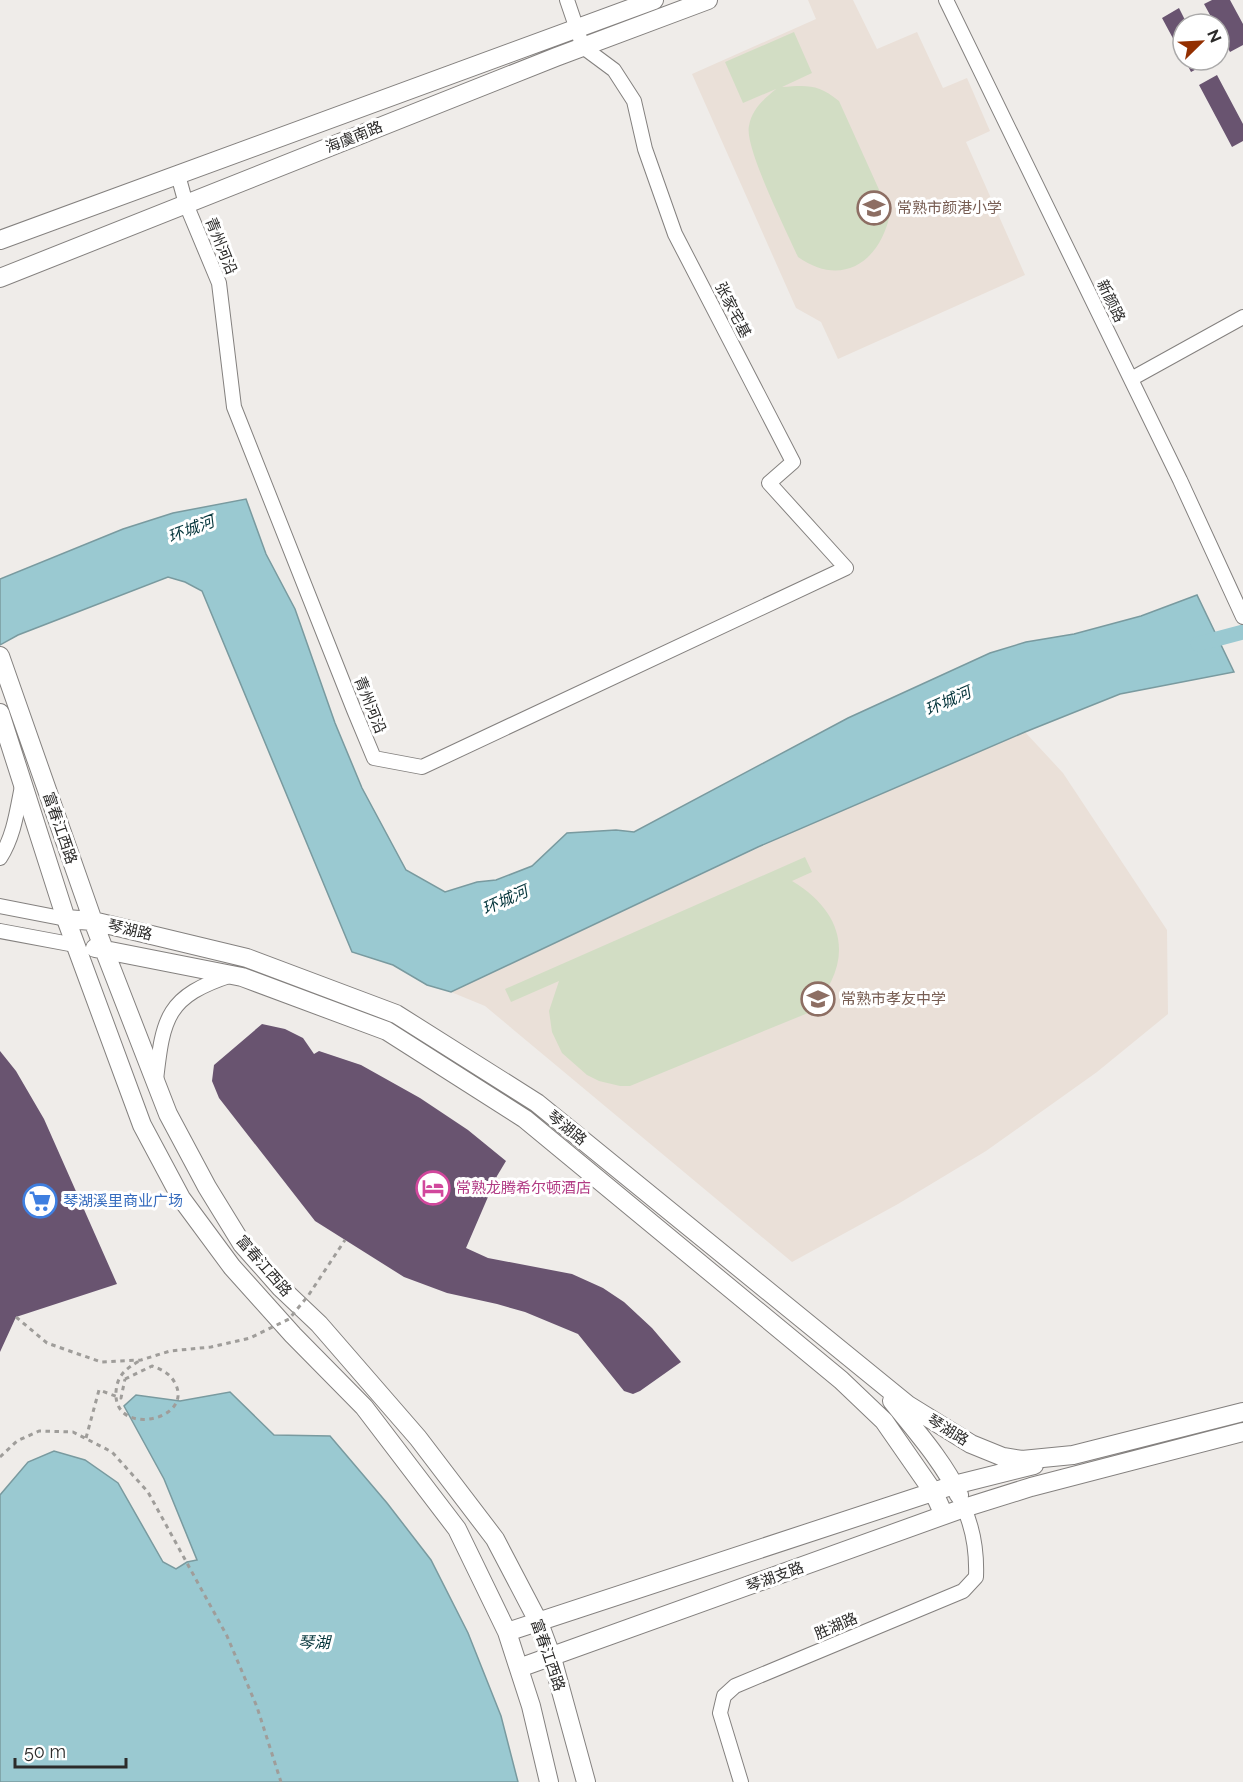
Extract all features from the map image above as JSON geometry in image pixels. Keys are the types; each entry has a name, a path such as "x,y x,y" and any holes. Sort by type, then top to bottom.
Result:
{"main road":[{"name":"海虞南路","path":"0,240 654,0"},
{"name":"海虞南路","path":"0,278 583,46 708,0"},
{"name":"富春江西路","path":"3,662 103,949 168,1114 207,1187 242,1244 281,1288 319,1324 418,1438 495,1539 539,1623 552,1658 586,1782"},
{"name":"富春江西路","path":"0,713 66,919 142,1125 181,1198 232,1267 293,1335 364,1407 457,1528 507,1632 531,1706 549,1782"},
{"name":"琴湖路","path":"66,919 93,921 247,958 396,1014 537,1103 908,1406 971,1444 1003,1457 1022,1460 1073,1455"},
{"name":"琴湖路","path":"75,945 232,975 387,1032 525,1119 842,1380 884,1421 934,1492 944,1515"},
{"path":"843,1352 891,1399 954,1485 964,1508"},
{"name":"琴湖路","path":"986,1477 1243,1412"},
{"name":"琴湖支路","path":"519,1668 964,1508 1031,1487 1243,1432"},
{"name":"琴湖支路","path":"507,1632 954,1485 986,1477"}],"street":[{"path":"567,0 583,46"},
{"name":"新颜路","path":"946,0 1180,480 1243,617"},
{"name":"张家宅基","path":"583,46 614,70 634,101 645,149 675,234 793,462 769,483 846,568"},
{"name":"青州河沿","path":"177,175 186,204 219,283 234,407 374,758 422,767 846,568"},
{"path":"1131,379 1243,317"},
{"path":"0,858 15,823 23,784"},
{"name":"琴湖路","path":"0,906 66,919"},
{"name":"琴湖路","path":"0,931 75,945"},
{"path":"155,1082 160,1038 172,1010 192,992 208,983 232,975"},
{"name":"胜湖路","path":"741,1782 720,1713 724,1696 735,1686 963,1590 976,1577 977,1555 972,1524 964,1508"}],"path":[{"path":"86,1438 99,1389 121,1398 125,1379 152,1366 162,1369 172,1377 178,1390 178,1400 172,1410 157,1417 139,1421 124,1414 116,1397 117,1383 124,1370 141,1360 170,1351 211,1347 250,1338 289,1319 308,1296 345,1240"},
{"path":"16,1317 47,1343 75,1354 101,1362 141,1360"},
{"path":"0,1457 17,1441 39,1431 74,1432 112,1452 148,1492 227,1636 257,1707 281,1782"}],"shaded area":[{"name":"常熟市颜港小学","path":"808,0 853,0 877,49 917,32 943,88 967,78 990,131 966,142 1025,275 838,359 821,322 796,308 692,74 816,19"},
{"name":"常熟市孝友中学","path":"1025,732 1063,773 1167,930 1168,1014 1097,1072 986,1151 898,1204 792,1262 485,1006 451,992 880,791"}],"green space":[{"path":"794,32 812,73 782,87 812,87 825,91 839,101 890,214 878,245 868,257 844,270 830,270 814,266 798,257 759,170 749,137 749,126 753,114 776,89 743,103 725,62"},
{"path":"805,857 812,872 792,881 811,895 825,910 834,926 839,942 838,960 833,978 823,996 808,1013 630,1086 620,1086 599,1081 587,1075 562,1053 552,1032 549,1011 559,981 511,1002 505,989"}],"water":[{"path":"246,499 266,554 295,609 335,723 362,788 406,870 445,892 477,882 496,880 532,866 567,833 616,830 634,832 848,718 990,653 1026,642 1074,634 1141,616 1197,595 1234,672 1120,694 1025,732 758,847 451,992 427,985 393,965 352,952 202,591 185,582 168,577 18,635 0,645 0,579 123,529 173,513"},
{"name":"琴湖","path":"230,1392 274,1435 330,1436 387,1503 431,1560 468,1633 501,1716 518,1782 0,1782 0,1495 28,1462 54,1451 85,1460 118,1483 163,1562 176,1569 187,1562 197,1560 164,1479 124,1406 136,1395 180,1401"}],"building":[{"path":"1212,0 1230,0 1243,24 1243,45 1231,51 1231,12 1208,12 1204,4"},
{"path":"1171,13 1171,35 1162,18"},
{"path":"1217,75 1243,124 1243,141 1232,147 1199,85"},
{"path":"262,1024 285,1029 303,1038 314,1054 319,1051 361,1065 420,1098 468,1130 506,1161 497,1176 466,1248 488,1258 572,1274 603,1288 624,1302 652,1328 681,1362 640,1391 633,1394 624,1391 578,1334 525,1312 447,1293 404,1277 315,1221 219,1098 212,1081 214,1065"},
{"name":"琴湖溪里商业广场","path":"0,1051 16,1071 44,1119 117,1284 16,1317 0,1352"}],"waterway":[{"name":"环城河","path":"1198,644 1243,632"}],"place":[{"name":"常熟市颜港小学","path":"874,208"},
{"name":"常熟市孝友中学","path":"818,999"},
{"name":"常熟龙腾希尔顿酒店","path":"433,1188"},
{"name":"琴湖溪里商业广场","path":"40,1201"}]}
